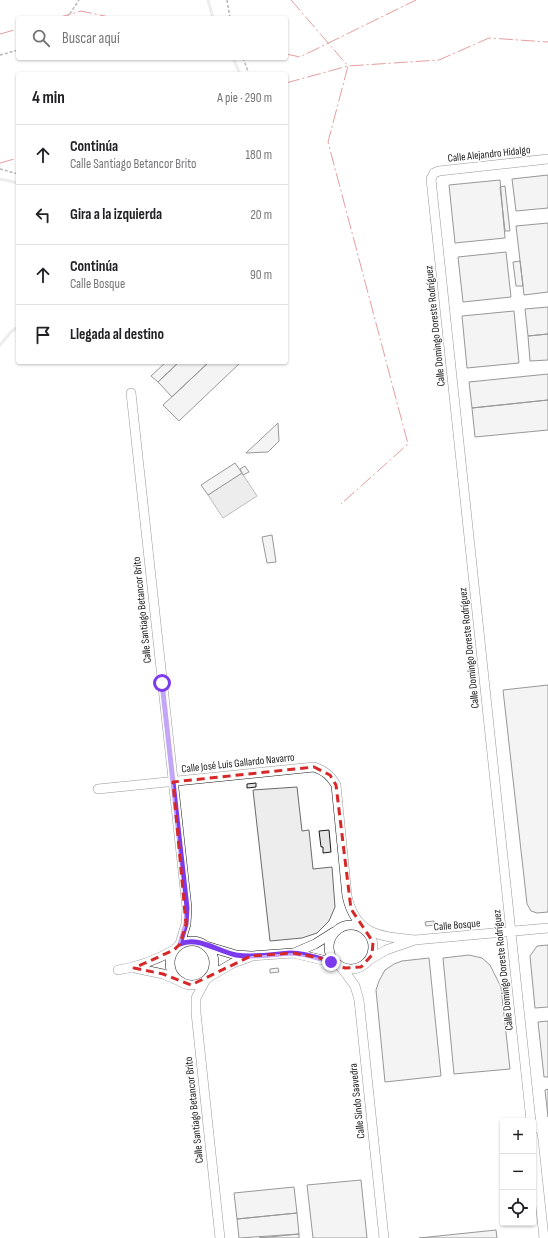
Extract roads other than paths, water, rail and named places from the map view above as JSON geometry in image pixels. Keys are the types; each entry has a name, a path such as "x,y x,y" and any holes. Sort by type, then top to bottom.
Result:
{"street":[{"name":"Calle Alejandro Hidalgo","path":"434,174 439,171 548,160"},
{"name":"Calle Domingo Doreste Rodríguez","path":"434,174 431,179 531,1118"},
{"name":"Calle Santiago Betancor Brito","path":"132,393 187,908 186,924 177,947"},
{"name":"Calle José Luis Gallardo Navarro","path":"98,789 314,767 330,776 336,786 347,896 350,909 367,930"},
{"path":"206,946 236,955 251,956 293,953 320,958 340,966 356,969 369,960 374,948 373,942 367,930 361,926 347,925 315,944 293,953"},
{"name":"Calle Bosque","path":"367,930 382,935 415,940 548,928"},
{"path":"334,932 331,937 329,950 335,962 340,966"},
{"path":"118,970 134,968 150,962 191,940 202,943 211,951 214,965 206,979"},
{"name":"Calle Bosque","path":"369,960 386,950 415,940"},
{"path":"177,947 169,963 173,975 178,980"},
{"path":"134,968 163,974 191,985 206,979 233,963 251,956"},
{"name":"Calle Sindo Saavedra","path":"340,966 355,986 359,1000 384,1238"},
{"name":"Calle Santiago Betancor Brito","path":"206,979 196,998 196,1013 220,1238"},
{"path":"535,1154 544,1238"}],"waterway":[{"path":"208,0 212,16"},
{"path":"234,60 239,72"},
{"path":"0,179 16,183"},
{"path":"0,345 16,328"}]}
